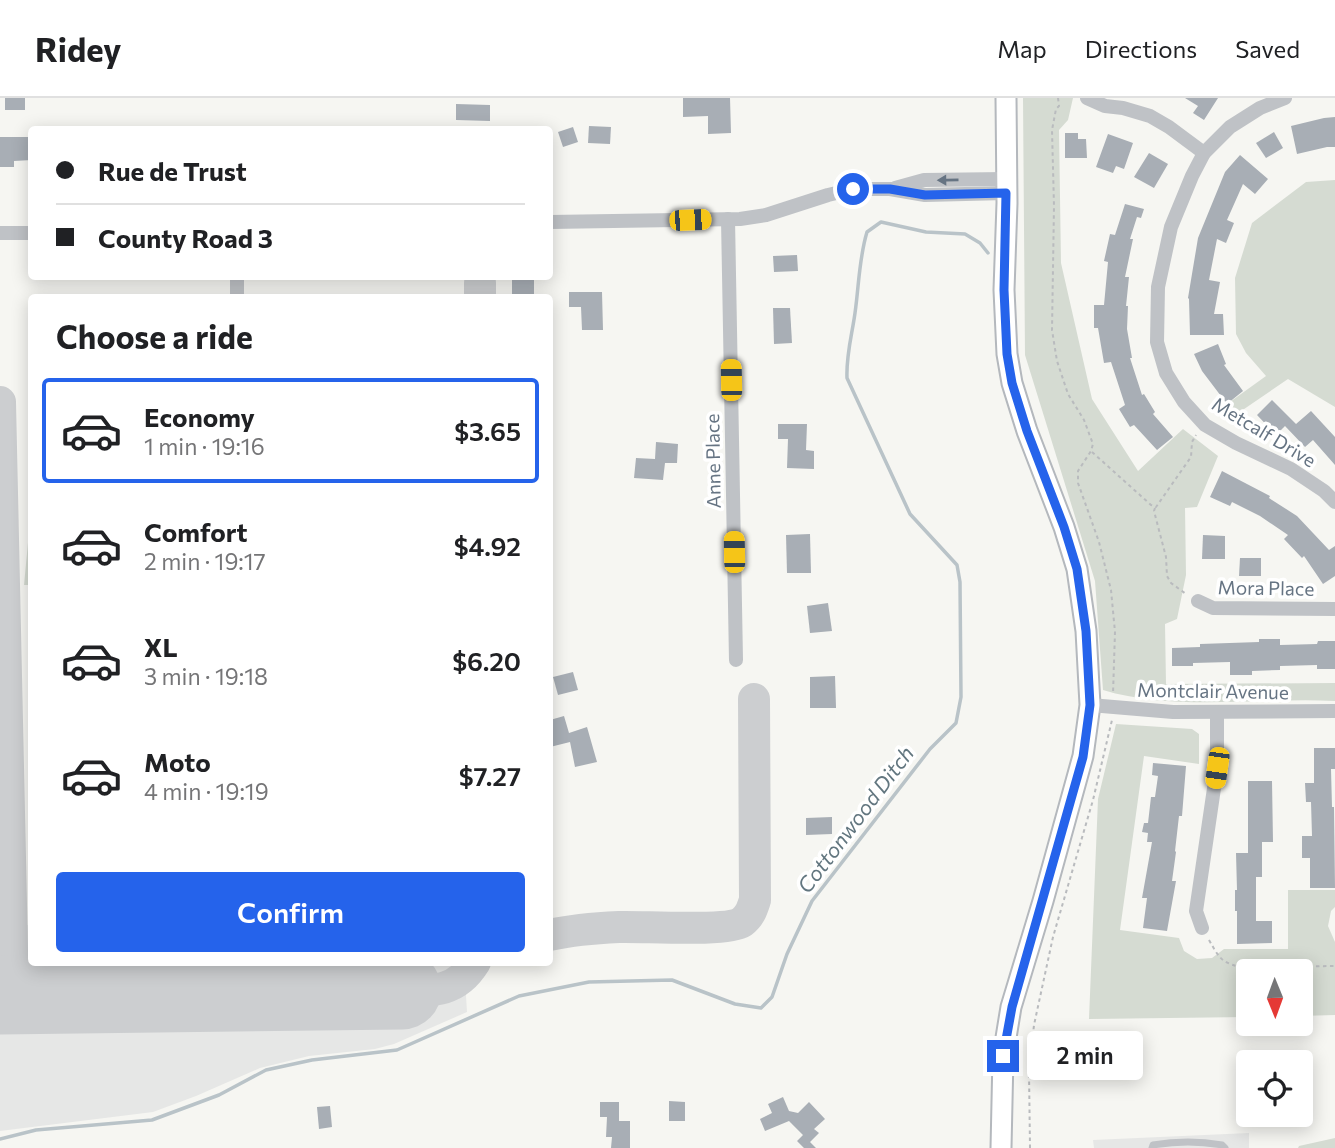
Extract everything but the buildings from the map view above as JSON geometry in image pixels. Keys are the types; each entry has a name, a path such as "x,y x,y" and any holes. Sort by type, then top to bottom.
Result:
{"street":[{"path":"1001,1148 1003,1056 1012,1007 1083,757 1090,705 1086,631 1077,569 1027,431 1012,383 1007,354 1004,290 1006,98"},
{"path":"1087,98 1105,106 1123,108 1150,117 1204,153"},
{"name":"Metcalf Drive","path":"1285,98 1260,108 1230,127 1204,153 1171,227 1158,287 1157,342 1166,373 1184,401 1206,425 1236,443 1292,469 1335,502"},
{"path":"553,222 728,219 766,215 853,189 890,189 924,180 1006,186"},
{"name":"Anne Place","path":"728,219 736,660"},
{"path":"0,233 28,233"},
{"name":"Mora Place","path":"1198,601 1213,608 1335,609"},
{"name":"Montclair Avenue","path":"1090,705 1173,712 1335,711"},
{"path":"1202,928 1196,911 1217,768 1217,712"}],"lane":[{"path":"1152,1148 1153,1145 1162,1143 1206,1142 1225,1148"}],"path":[{"path":"1058,98 1059,106 1052,130 1052,330 1056,361 1068,394 1093,444 1078,471 1078,483 1100,542 1111,590 1115,632 1113,697"},
{"path":"1198,601 1177,588 1167,576 1166,556 1154,511 1191,457 1194,438 1206,425"},
{"path":"1091,451 1156,508"},
{"path":"1030,1148 1029,1071 1034,1025 1053,937 1093,800 1112,716"},
{"path":"1202,928 1219,959 1229,964 1240,967 1335,966"}],"shaded area":[{"path":"1023,98 1073,98 1068,120 1059,130 1061,263 1092,399 1138,471 1183,429 1218,456 1197,507 1185,508 1186,575 1177,619 1165,624 1166,684 1335,683 1335,701 1188,702 1131,697 1103,690 1095,581 1025,355"},
{"path":"1335,180 1335,407 1288,379 1228,420 1216,412 1266,376 1246,353 1236,334 1235,278 1252,223 1306,182"},
{"path":"28,542 28,585 24,585"},
{"path":"1116,724 1192,729 1199,734 1199,764 1144,756 1120,930 1179,938 1184,951 1197,959 1212,958 1224,949 1288,949 1288,890 1335,890 1335,907 1331,911 1328,926 1335,942 1335,1015 1313,1016 1313,959 1236,959 1236,1017 1089,1019 1098,799"},
{"path":"0,925 28,925 28,966 464,966 467,1012 394,1044 375,1049 309,1056 260,1068 153,1112 0,1131"},
{"path":"1249,1133 1249,1148 1094,1148 1093,1140"},
{"path":"1335,1138 1335,1148 1298,1148 1299,1146"}],"waterway":[{"name":"Cottonwood Ditch","path":"0,1139 36,1130 152,1120 219,1095 266,1070 312,1060 397,1050 519,996 589,982 672,980 735,1004 761,1008 772,997 787,954 812,901 930,749 956,723 961,697 960,582 957,565 910,514 847,378 848,353 867,232 881,222 926,232 965,234 980,243 988,253"}],"taxiway":[{"path":"480,283 480,294"},
{"path":"0,402 13,995"},
{"path":"553,935 619,927 720,927 742,922 747,917 755,900 754,699"},
{"path":"262,966 263,992"},
{"path":"402,990 434,990 452,985 472,966"}],"runway":[{"path":"0,995 402,990"}],"route":[{"path":"853,189 890,189 925,195 1006,193 1004,290 1007,354 1012,383 1077,569 1086,631 1090,705 1083,757 1012,1007 1003,1056"}]}
